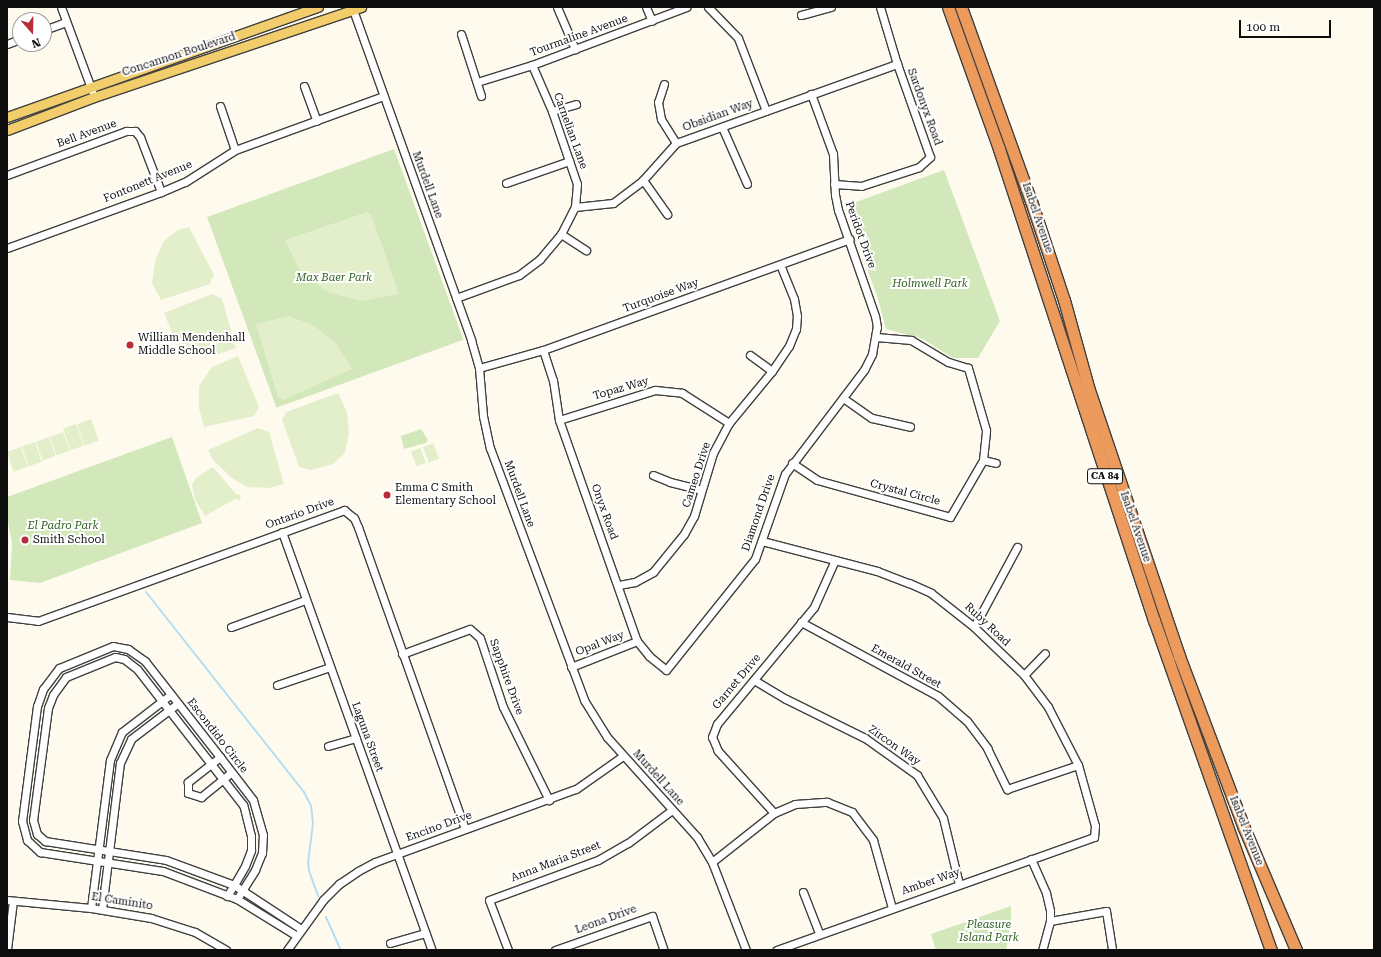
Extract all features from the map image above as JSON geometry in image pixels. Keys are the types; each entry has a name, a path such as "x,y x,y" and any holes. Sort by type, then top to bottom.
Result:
{"highway":[{"name":"Isabel Avenue","path":"948,7 999,150 1151,612 1271,950"},
{"name":"Isabel Avenue","path":"961,7 1031,201 1064,300 1092,397 1179,656 1244,828 1296,950"}],"main road":[{"name":"Concannon Boulevard","path":"7,116 318,7"},
{"name":"Concannon Boulevard","path":"7,130 94,97 355,8"}],"street":[{"path":"61,7 94,97"},
{"path":"557,7 575,49"},
{"path":"646,7 652,21"},
{"name":"Tourmaline Avenue","path":"477,82 532,65 686,7"},
{"path":"708,7 738,38 766,111"},
{"path":"801,15 831,7"},
{"name":"Sardonyx Road","path":"834,184 861,186 919,167 930,157 897,64 880,7"},
{"name":"Murdell Lane","path":"355,8 383,96 456,298 479,368 483,416 489,442 571,667 594,717 623,756 697,837 712,862 746,950"},
{"path":"52,27 66,22"},
{"path":"461,34 481,96"},
{"name":"Obsidian Way","path":"575,207 613,203 643,180 676,143 897,64"},
{"name":"Carnelian Lane","path":"532,65 552,111 577,184 575,207"},
{"path":"664,84 658,102 660,114 676,143"},
{"path":"304,86 317,121"},
{"name":"Peridot Drive","path":"811,94 833,154 834,184 838,210 871,299 877,327 876,337"},
{"name":"Fontonett Avenue","path":"7,248 161,192 200,174 235,150 383,96"},
{"path":"552,111 576,104"},
{"path":"220,106 235,150"},
{"path":"722,127 747,184"},
{"name":"Bell Avenue","path":"7,175 126,131 135,131 140,137 161,192"},
{"path":"506,183 569,161"},
{"path":"643,180 667,214"},
{"path":"456,298 519,275 540,259 561,234 575,207"},
{"path":"561,234 586,250"},
{"name":"Turquoise Way","path":"479,368 543,350 849,239"},
{"name":"Cameo Drive","path":"619,586 645,577 662,561 684,534 694,516 713,453 729,422 772,371 789,346 796,323 794,299 780,265"},
{"name":"Diamond Drive","path":"666,670 743,576 762,541 778,489 792,463 864,370 876,337"},
{"name":"Crystal Circle","path":"792,463 817,480 950,517 983,460 986,430 968,368 948,362 911,340 876,337"},
{"name":"Onyx Road","path":"543,350 553,380 559,420 619,586 637,641 649,656 666,670"},
{"path":"750,355 772,371"},
{"name":"Topaz Way","path":"559,420 655,390 682,393 729,422"},
{"path":"843,398 872,418 910,427"},
{"path":"983,460 996,463"},
{"path":"653,474 670,482 701,490"},
{"name":"Ontario Drive","path":"7,618 38,620 282,532 333,512 344,510 350,513 358,527 465,829"},
{"name":"Laguna Street","path":"282,532 396,854 432,950"},
{"name":"Ruby Road","path":"762,541 877,571 931,593 974,627 1024,675 1048,707 1078,765 1088,796 1094,836"},
{"path":"974,627 1017,547"},
{"name":"Garnet Drive","path":"774,813 718,751 712,737 717,724 801,622 819,597 835,560"},
{"path":"231,627 305,600"},
{"name":"Emerald Street","path":"801,622 938,696 967,721 983,743 1007,789 1078,765"},
{"name":"Sapphire Drive","path":"402,654 470,629 480,638 503,707 549,800"},
{"name":"Opal Way","path":"571,667 637,641"},
{"name":"Escondido Circle","path":"237,899 255,870 262,853 263,835 253,800 231,773 220,756 144,661 128,648 113,646 59,668 43,689 37,706 22,821 28,840 40,852 163,871 237,899 297,936"},
{"path":"1024,675 1046,652"},
{"path":"85,657 89,667"},
{"name":"Escondido Circle","path":"227,896 234,885 251,850 251,836 243,805 161,702 137,668 124,659 114,657 66,677 53,695 48,708 33,820 37,834 45,841 166,860 234,885 301,929"},
{"path":"277,685 330,668"},
{"name":"Zircon Way","path":"754,680 786,699 865,738 917,775 943,818 959,884"},
{"path":"91,908 110,760 122,732 170,695"},
{"path":"102,909 120,763 131,739 177,704"},
{"path":"328,746 356,738"},
{"path":"220,756 188,782 188,793 201,797 231,773"},
{"name":"Encino Drive","path":"286,950 301,929 339,884 375,862 549,800 591,780 623,756"},
{"path":"110,760 120,763"},
{"path":"27,780 38,781"},
{"path":"712,862 774,813 795,804 821,802 840,806 852,812 874,840 892,908"},
{"name":"Anna Maria Street","path":"508,950 489,900 598,860 628,844 672,810"},
{"name":"Amber Way","path":"776,950 819,933 1094,836"},
{"path":"1031,859 1046,893 1050,921 1042,950"},
{"path":"803,892 819,933"},
{"path":"7,949 10,900"},
{"name":"El Caminito","path":"10,900 102,909 174,924 195,932 226,950"},
{"path":"1050,921 1106,911 1112,950"},
{"name":"Leona Drive","path":"556,950 652,916 664,950"},
{"path":"390,943 426,933"}],"green space":[{"name":"Max Baer Park","path":"394,149 463,340 276,408 207,217"},
{"name":"Holmwell Park","path":"944,170 1000,321 978,358 953,358 923,339 886,329 878,299 845,206"},
{"path":"367,212 371,214 399,294 363,301 329,293 299,269 285,240"},
{"path":"189,227 214,275 210,284 161,300 152,283 155,261 164,241 178,230"},
{"path":"212,294 222,299 236,348 216,355 197,352 183,344 173,335 164,313"},
{"path":"289,316 313,325 336,343 352,369 283,400 278,397 256,324"},
{"path":"238,356 259,407 254,416 204,427 199,408 199,386 212,367"},
{"path":"338,393 347,412 349,433 345,453 333,464 311,470 299,467 282,420 286,412"},
{"path":"91,419 99,441 85,446 77,424"},
{"path":"76,424 84,446 71,450 63,429"},
{"path":"258,428 269,432 284,484 269,488 247,487 232,478 213,460 208,450"},
{"path":"421,429 428,440 426,443 404,449 401,436"},
{"path":"63,432 70,451 57,456 50,437"},
{"path":"49,437 56,456 43,461 36,442"},
{"name":"El Padro Park","path":"172,437 202,523 40,583 10,580 12,543 7,517 7,497"},
{"path":"35,442 42,462 29,466 22,447"},
{"path":"433,443 439,459 429,463 423,447"},
{"path":"21,447 28,467 14,472 7,452"},
{"path":"420,448 426,463 417,467 411,452"},
{"path":"213,467 236,494 241,495 240,500 235,499 205,516 195,500 192,485 196,478"},
{"name":"Pleasure Island Park","path":"1011,906 1011,921 1006,950 936,950 931,934"}],"waterway":[{"path":"146,592 304,792 311,806 313,823 308,861 309,871 318,896"},
{"path":"326,917 341,950"}],"place":[{"name":"William Mendenhall Middle School","path":"130,345"},
{"name":"Emma C Smith Elementary School","path":"387,495"},
{"name":"Smith School","path":"25,540"}]}
